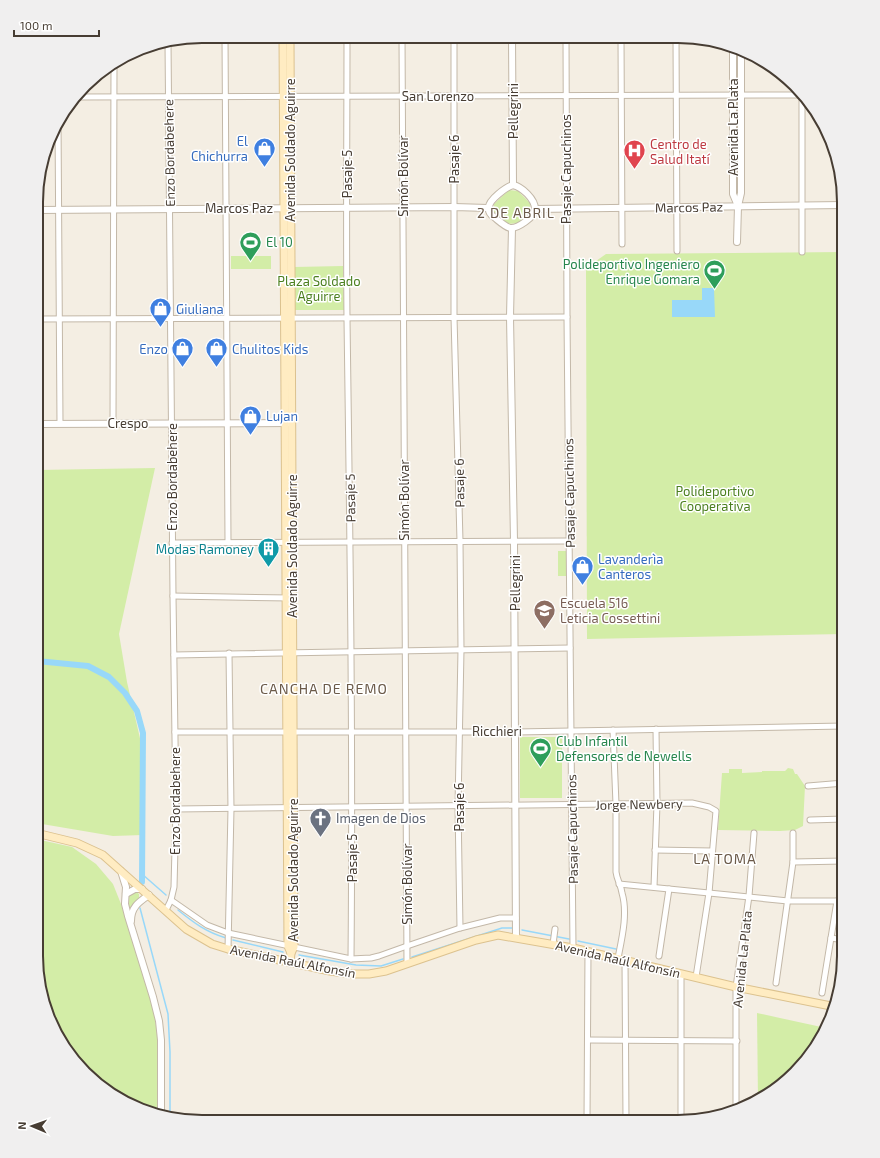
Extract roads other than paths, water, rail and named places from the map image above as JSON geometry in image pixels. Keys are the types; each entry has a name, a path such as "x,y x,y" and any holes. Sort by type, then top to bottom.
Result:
{"main road":[{"name":"Avenida Soldado Aguirre","path":"283,43 287,97"},
{"name":"Avenida Soldado Aguirre","path":"290,43 287,97 287,208 290,654 290,962"},
{"name":"Avenida Raúl Alfonsín","path":"43,835 77,842 104,854 186,928 212,944 228,949 352,974 369,974 386,971 476,940 498,934 516,938 554,936 573,948 736,987 829,1007"}],"street":[{"path":"225,43 228,542"},
{"name":"Pasaje 5","path":"347,43 347,318 352,732 351,960"},
{"name":"Simón Bolívar","path":"402,43 402,318 407,964"},
{"name":"Pasaje 6","path":"454,43 454,317 460,541 461,650 458,806 460,928"},
{"name":"Pellegrini","path":"512,43 513,185"},
{"name":"Pasaje Capuchinos","path":"566,43 566,208 573,948"},
{"path":"621,43 620,208 622,244"},
{"path":"676,43 677,251"},
{"name":"Enzo Bordabehere","path":"166,910 171,900 174,887 176,809 172,596 172,423 168,47"},
{"name":"Avenida La Plata","path":"733,53 733,194 738,206"},
{"name":"Avenida La Plata","path":"737,242 738,206 741,193 740,56"},
{"path":"113,423 114,70"},
{"name":"San Lorenzo","path":"82,97 796,95"},
{"path":"802,102 802,252"},
{"path":"58,134 60,424"},
{"path":"513,185 522,189 534,203 535,209 534,214 518,227 512,228 505,226 490,214 488,208 490,203 505,188 513,185"},
{"name":"Marcos Paz","path":"535,209 837,205"},
{"name":"Marcos Paz","path":"43,210 403,207 488,208"},
{"name":"Pellegrini","path":"512,228 510,317 517,805 516,938"},
{"path":"43,319 567,317"},
{"name":"Crespo","path":"43,424 289,423"},
{"path":"172,543 569,541"},
{"path":"172,596 289,598"},
{"path":"174,655 570,648"},
{"path":"228,949 230,809 229,654"},
{"name":"Ricchieri","path":"175,732 516,732 837,726"},
{"path":"654,887 657,804 656,729"},
{"path":"613,730 616,804 616,872 622,892 624,913 622,959 626,1040 626,1115"},
{"path":"808,786 837,784"},
{"name":"Jorge Newbery","path":"176,809 692,803 709,806 716,811 712,851"},
{"path":"810,820 837,820"},
{"name":"Avenida La Plata","path":"736,1104 736,987 749,896 754,833"},
{"path":"776,983 793,862 793,833"},
{"path":"655,850 712,851 709,893 696,977"},
{"path":"793,862 837,861"},
{"path":"121,870 126,887 128,916 159,1021 161,1040 161,1110"},
{"path":"619,884 788,901 837,901 822,993"},
{"path":"126,894 135,889 142,888"},
{"path":"659,956 669,889"},
{"path":"131,924 132,910 142,899 149,895"},
{"path":"171,900 207,925 228,933 291,949 351,960 371,958 460,928 500,918 516,918"},
{"path":"831,938 837,939"},
{"path":"587,1115 588,951"},
{"path":"681,974 681,1115"},
{"path":"588,1040 736,1041"}],"water":[{"path":"702,288 714,288 715,317 672,317 672,300 702,300"}],"waterway":[{"path":"43,662 88,666 109,677 125,693 137,711 143,733 142,882"},
{"path":"142,874 166,895"},
{"path":"140,908 168,1014 170,1052 170,1112"},
{"path":"178,910 200,927 226,938"},
{"path":"412,957 502,928 513,928"},
{"path":"522,930 569,939"},
{"path":"233,940 283,952"},
{"path":"578,941 616,949"},
{"path":"299,955 356,965 381,966 403,959"}],"place":[{"name":"El Chichurra","path":"264,168"},
{"name":"Centro de Salud Itatí","path":"634,170"},
{"name":"El 10","path":"251,262"},
{"name":"Polideportivo Ingeniero Enrique Gomara","path":"715,290"},
{"name":"Giuliana","path":"160,328"},
{"name":"Enzo","path":"183,368"},
{"name":"Chulitos Kids","path":"217,368"},
{"name":"Lujan","path":"251,436"},
{"name":"Modas Ramoney","path":"269,568"},
{"name":"Lavanderìa Canteros","path":"583,586"},
{"name":"Escuela 516 Leticia Cossettini","path":"545,630"},
{"name":"Club Infantil Defensores de Newells","path":"541,768"},
{"name":"Imagen de Dios","path":"320,838"}],"district":[{"name":"2 DE ABRIL","path":"516,212"},
{"name":"CANCHA DE REMO","path":"324,688"},
{"name":"LA TOMA","path":"725,858"}],"park label":[{"name":"Plaza Soldado Aguirre","path":"319,288"},
{"name":"Polideportivo Cooperativa","path":"715,498"}]}
